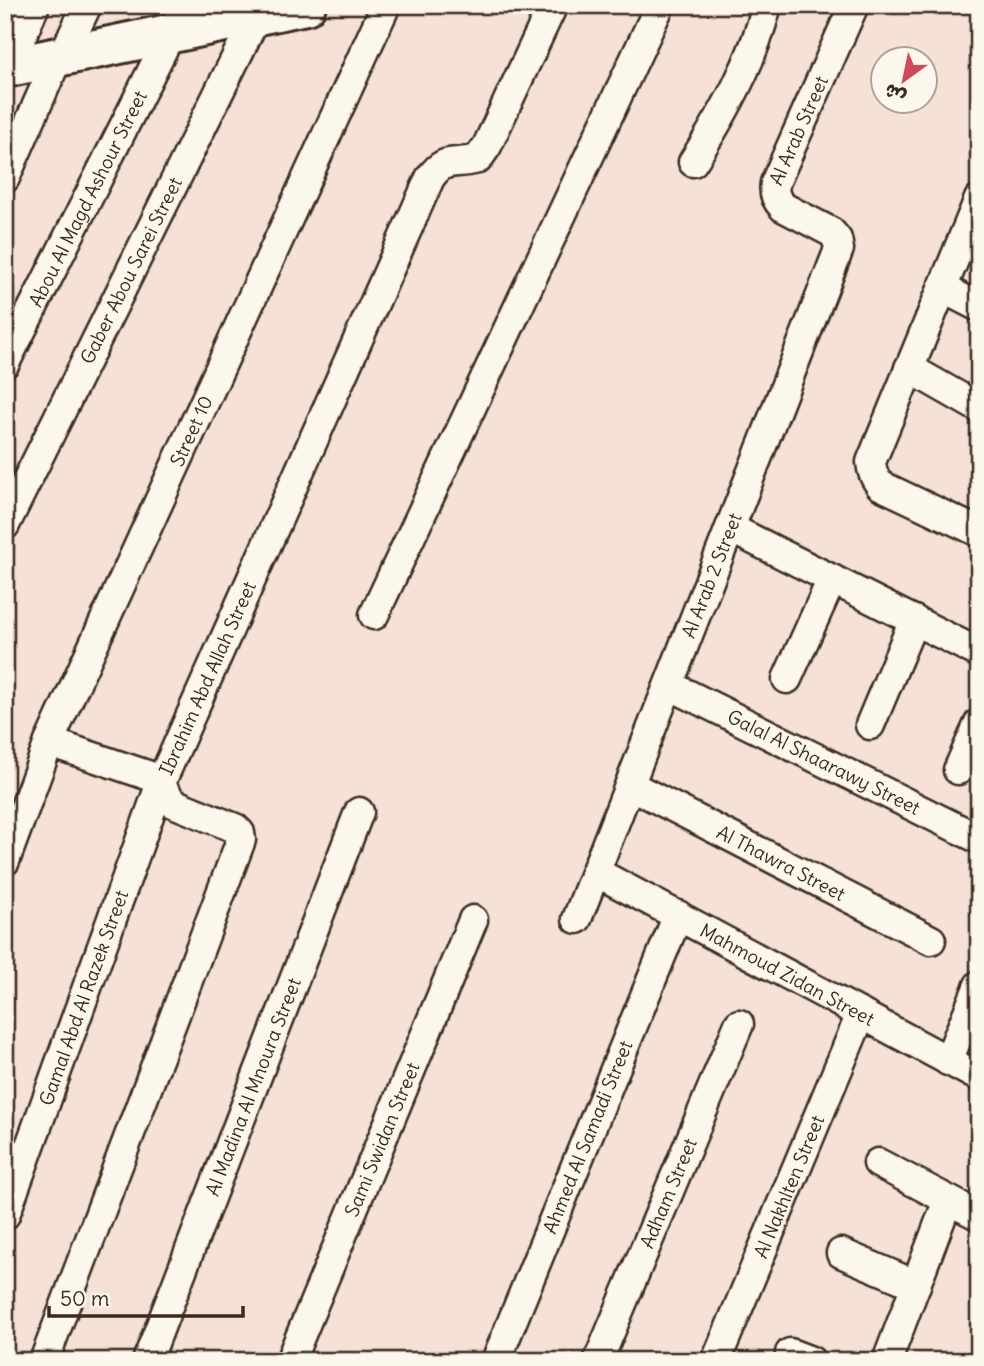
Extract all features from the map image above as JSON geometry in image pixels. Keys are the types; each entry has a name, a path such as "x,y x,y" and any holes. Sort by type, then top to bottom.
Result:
{"street":[{"path":"7,68 34,5"},
{"path":"5,178 86,5"},
{"path":"7,68 61,57 178,20 306,5"},
{"name":"Street 10","path":"5,861 49,742 386,5"},
{"name":"Ibrahim Abd Allah Street","path":"44,1361 241,840 240,833 235,828 173,803 163,789 162,780 430,178 437,168 446,162 464,163 478,159 487,146 553,5"},
{"path":"374,615 660,5"},
{"path":"693,162 723,114 747,65 767,5"},
{"name":"Al Arab Street","path":"831,232 783,207 774,190 854,5"},
{"name":"Gaber Abou Sarei Street","path":"5,526 259,10"},
{"name":"Abou Al Magd Ashour Street","path":"5,363 178,20"},
{"path":"979,199 871,462 875,478 880,485 979,532"},
{"name":"Al Arab 2 Street","path":"577,919 838,249 837,239 831,232"},
{"path":"942,288 979,307"},
{"path":"909,368 979,408"},
{"path":"730,527 979,653"},
{"path":"787,679 832,579"},
{"path":"870,725 914,621"},
{"name":"Galal Al Shaarawy Street","path":"669,685 979,839"},
{"path":"958,770 979,723"},
{"path":"49,742 162,780"},
{"name":"Gamal Abd Al Razek Street","path":"5,1214 162,780"},
{"name":"Al Thawra Street","path":"630,785 931,940"},
{"name":"Al Madina Al Mnoura Street","path":"147,1361 359,812"},
{"name":"Mahmoud Zidan Street","path":"596,872 979,1077"},
{"name":"Ahmed Al Samadi Street","path":"496,1361 678,915"},
{"name":"Sami Swidan Street","path":"290,1361 473,919"},
{"path":"948,1061 979,985"},
{"name":"Al Nakhlten Street","path":"716,1361 861,1014"},
{"name":"Adham Street","path":"598,1361 739,1024"},
{"path":"877,1163 979,1216"},
{"path":"887,1361 948,1200"},
{"path":"841,1253 916,1285"}]}
